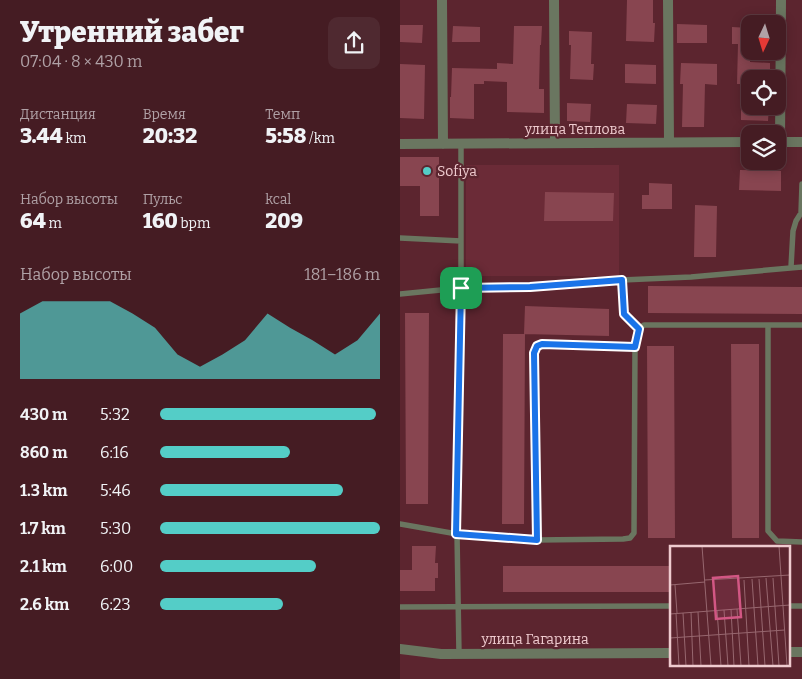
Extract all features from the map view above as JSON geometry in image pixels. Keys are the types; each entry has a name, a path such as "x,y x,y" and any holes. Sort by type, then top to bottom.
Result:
{"street":[{"path":"442,0 443,144"},
{"path":"554,0 555,143"},
{"path":"668,0 669,142"},
{"path":"779,125 780,0"},
{"name":"улица Теплова","path":"400,144 741,142"},
{"path":"786,142 802,142"},
{"name":"улица Гагарина","path":"400,649 441,654 670,653"}],"lane":[{"path":"459,654 456,534 461,288 461,143"},
{"path":"791,267 793,230 801,213 802,184"},
{"path":"400,238 461,241"},
{"path":"400,294 461,288 530,287 691,277 802,267"},
{"path":"400,524 456,534 537,540 630,538 634,533 635,347 639,329 644,325 802,326"},
{"path":"768,325 768,530 777,541 802,542"},
{"path":"537,540 534,353 537,346 542,344 635,347"},
{"path":"400,607 670,606"}],"path":[{"path":"622,280 624,314 639,329"}],"shaded area":[{"path":"466,165 619,165 619,276 466,276"}],"building":[{"path":"627,0 653,0 654,42 626,41"},
{"path":"677,24 707,25 707,43 677,43"},
{"path":"400,25 423,25 422,43 400,42"},
{"path":"453,26 480,27 480,42 452,42"},
{"path":"514,26 542,26 539,89 544,89 544,113 507,112 507,82 484,81 484,84 474,84 474,119 450,118 452,68 497,69 497,63 513,64"},
{"path":"732,27 741,28 741,60 770,63 770,70 741,70 741,84 737,84 738,44 732,44"},
{"path":"569,31 592,32 591,64 594,64 593,80 570,79 571,45 569,45"},
{"path":"681,63 717,64 717,85 705,84 704,127 682,127 683,84 680,84"},
{"path":"400,64 425,65 424,119 400,118"},
{"path":"625,64 656,65 656,84 625,83"},
{"path":"567,103 591,104 590,122 567,121"},
{"path":"627,104 657,105 656,124 626,123"},
{"path":"741,115 768,115 768,121 741,120"},
{"path":"400,157 439,157 439,216 420,216 420,186 400,186"},
{"path":"740,170 781,171 781,191 739,190"},
{"path":"649,183 672,184 672,209 642,209 642,195 649,195"},
{"path":"545,192 614,193 613,221 544,221"},
{"path":"695,205 717,206 716,257 694,257"},
{"path":"648,286 802,287 802,314 648,313"},
{"path":"525,306 609,309 609,336 524,334"},
{"path":"405,313 429,313 428,504 406,504"},
{"path":"503,334 525,334 524,524 502,524"},
{"path":"731,344 759,344 759,538 732,538"},
{"path":"647,346 674,346 675,538 648,538"},
{"path":"412,546 436,546 435,563 438,563 438,578 435,578 435,591 400,591 400,570 412,570"},
{"path":"503,566 670,566 670,592 503,592"}],"place":[{"name":"Sofiya","path":"427,171"}],"route":[{"path":"622,280 624,314 639,329 635,347 542,344 537,346 534,353 537,540 456,534 461,288 530,287 622,280"}]}
